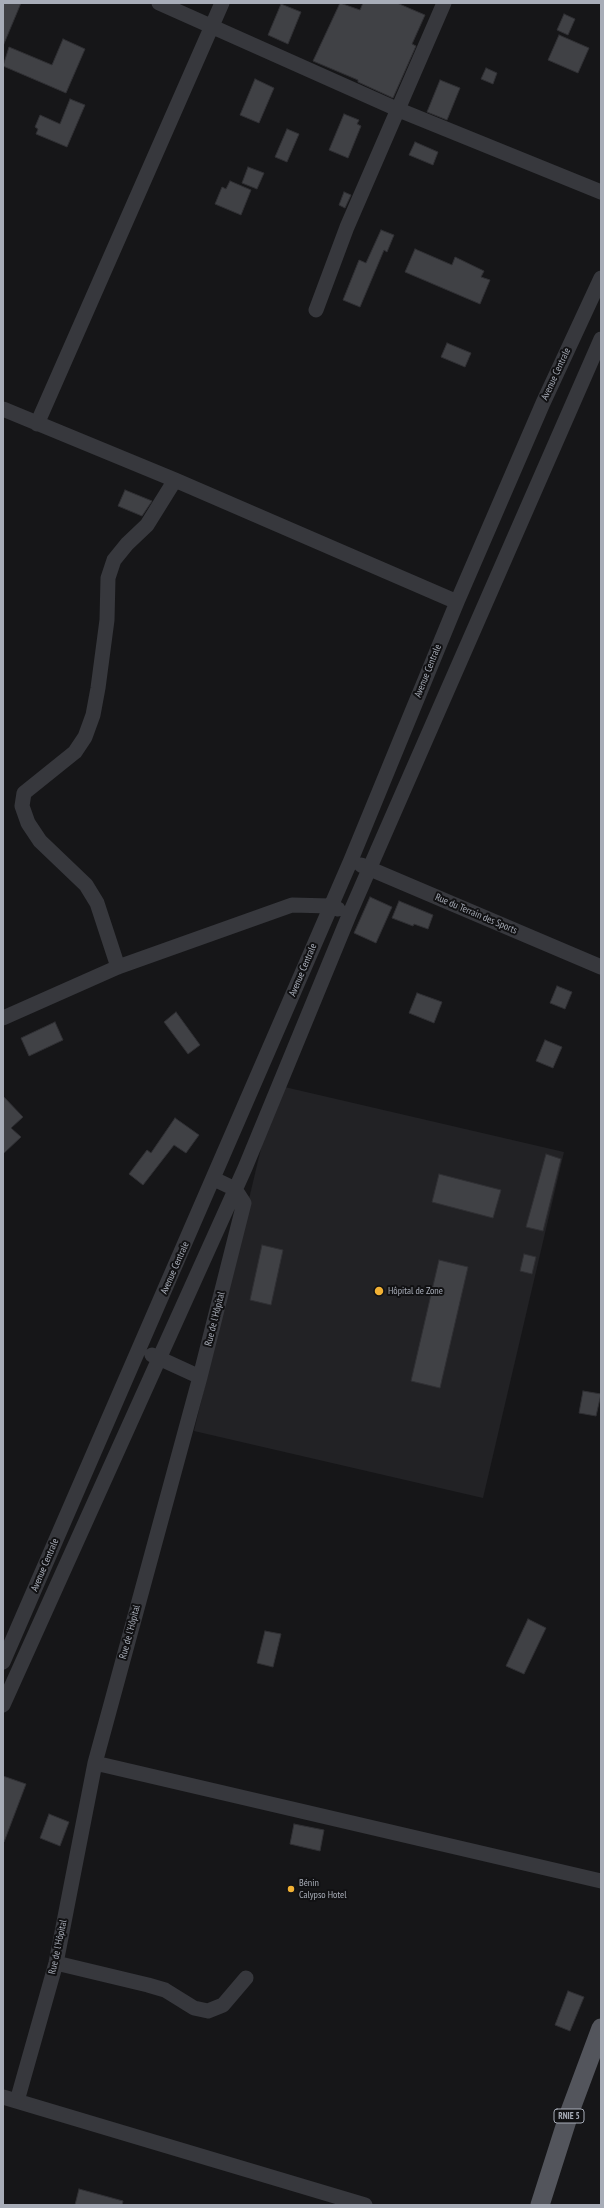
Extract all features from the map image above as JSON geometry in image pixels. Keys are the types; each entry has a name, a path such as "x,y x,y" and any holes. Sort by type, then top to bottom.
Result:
{"main road":[{"name":"RNIE 5","path":"540,2205 570,2114 601,2028"}],"street":[{"path":"159,3 399,110 601,192"},
{"path":"37,424 222,3"},
{"path":"316,310 347,227 399,110 444,3"},
{"name":"Avenue Centrale","path":"4,1659 214,1179 351,860 457,602 543,403 601,278"},
{"name":"Avenue Centrale","path":"3,1705 19,1666 245,1168 350,913 601,338"},
{"path":"3,409 175,480 457,602"},
{"path":"118,967 97,903 86,885 40,841 28,823 22,806 24,793 75,752 85,737 93,715 98,688 107,620 108,578 114,560 127,544 147,525 175,480"},
{"name":"Rue du Terrain des Sports","path":"351,860 601,967"},
{"path":"3,1018 118,967 292,905 330,906 350,913"},
{"path":"214,1179 235,1189"},
{"name":"Rue de l'Hôpital","path":"10,2099 56,1963 95,1763 200,1377 244,1203 235,1189"},
{"path":"139,1351 160,1357 200,1377"},
{"path":"4,1659 19,1666"},
{"path":"95,1763 601,1881"},
{"path":"56,1963 165,1990 194,2008 208,2011 224,2005 246,1978"},
{"path":"10,2099 365,2205"}],"shaded area":[{"name":"Hôpital de Zone","path":"276,1085 564,1152 483,1498 194,1431"}],"building":[{"path":"3,3 21,3 3,46"},
{"path":"340,3 360,10 363,3 397,3 425,15 412,44 416,46 393,98 358,82 358,80 313,61"},
{"path":"281,4 301,12 288,44 268,35"},
{"path":"564,14 575,19 568,35 557,30"},
{"path":"559,35 589,48 578,73 548,60"},
{"path":"63,39 85,49 66,93 3,66 9,47 52,65"},
{"path":"486,68 497,73 493,84 481,79"},
{"path":"255,79 274,88 259,123 240,115"},
{"path":"440,80 460,88 447,120 427,112"},
{"path":"70,99 85,105 67,147 36,134 38,129 35,127 40,115 60,124"},
{"path":"344,114 359,120 357,124 361,126 348,158 329,150"},
{"path":"287,129 299,134 287,162 275,157"},
{"path":"415,142 438,152 433,165 409,155"},
{"path":"248,167 264,173 257,189 242,183"},
{"path":"230,181 251,190 241,215 215,204 222,187 226,189"},
{"path":"344,192 351,195 345,208 339,205"},
{"path":"381,230 394,235 387,252 384,250 360,307 343,300 359,260 366,263"},
{"path":"415,249 452,265 455,257 484,271 481,277 490,280 480,304 405,272"},
{"path":"447,343 471,353 465,367 441,357"},
{"path":"125,490 152,501 142,516 118,506"},
{"path":"370,897 392,907 376,943 354,933"},
{"path":"399,901 433,915 428,929 414,924 413,926 392,918"},
{"path":"557,986 572,992 565,1009 550,1003"},
{"path":"417,993 442,1002 434,1023 409,1013"},
{"path":"176,1012 200,1045 188,1054 164,1022"},
{"path":"55,1022 63,1040 29,1056 21,1038"},
{"path":"545,1040 562,1047 553,1068 536,1061"},
{"path":"3,1096 23,1117 11,1128 21,1137 3,1154"},
{"path":"175,1118 199,1135 186,1153 174,1145 143,1185 129,1174 147,1150 151,1153"},
{"path":"546,1154 561,1159 543,1231 526,1227"},
{"path":"439,1174 501,1190 493,1218 432,1202"},
{"path":"262,1245 283,1250 271,1305 250,1300"},
{"path":"524,1254 536,1257 532,1274 520,1271"},
{"path":"439,1260 468,1267 440,1388 411,1381"},
{"path":"583,1391 601,1394 596,1416 579,1413"},
{"path":"528,1619 546,1628 524,1674 506,1666"},
{"path":"265,1631 281,1634 273,1667 257,1663"},
{"path":"3,1776 26,1784 4,1842 3,1842"},
{"path":"49,1814 69,1822 60,1846 40,1838"},
{"path":"294,1824 324,1830 320,1851 290,1844"},
{"path":"568,1991 584,1997 570,2031 555,2025"},
{"path":"79,2189 123,2201 122,2205 75,2205"}],"place":[{"name":"Hôpital de Zone","path":"379,1291"},
{"name":"Bénin Calypso Hotel","path":"291,1889"}]}
